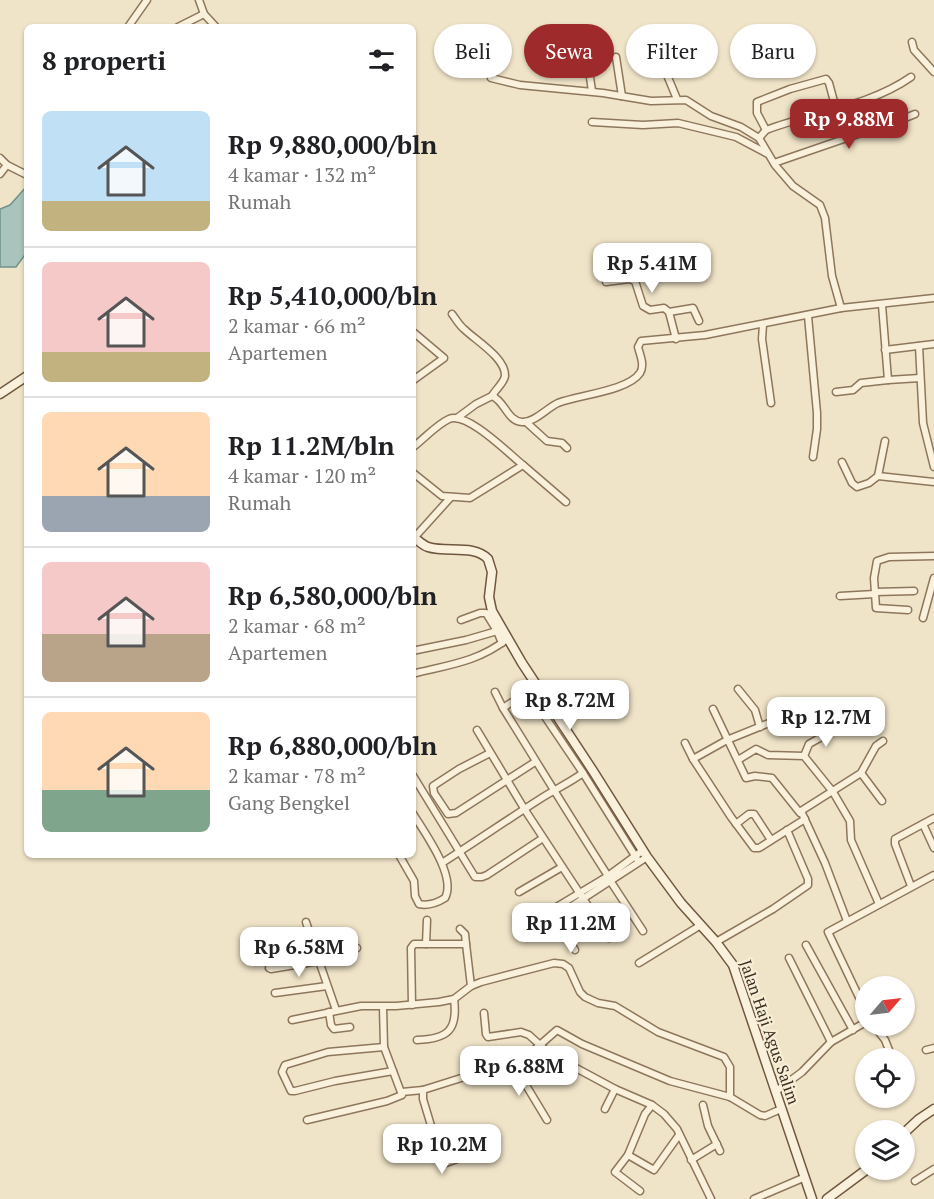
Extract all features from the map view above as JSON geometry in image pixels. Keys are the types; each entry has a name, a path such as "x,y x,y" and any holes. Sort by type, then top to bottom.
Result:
{"street":[{"path":"130,24 147,0"},
{"path":"199,0 204,14 213,24"},
{"path":"184,24 204,14"},
{"path":"912,42 914,50 934,72"},
{"path":"616,57 622,96"},
{"path":"759,138 766,130 856,103 901,84 911,77"},
{"path":"491,78 520,85 660,102 677,99 690,102 711,116 741,127 759,138 774,163 793,186 816,201 822,208 832,276 841,308"},
{"path":"590,78 592,92"},
{"path":"668,78 677,99"},
{"path":"766,130 757,113 756,102 790,89 828,80 836,109"},
{"path":"774,163 879,129 915,114"},
{"path":"592,122 650,125 678,123 736,137 769,154"},
{"path":"0,158 7,165 24,174"},
{"path":"0,174 7,165"},
{"path":"606,282 632,280 637,283 644,306 650,310 664,308 669,312 676,339"},
{"path":"492,396 497,398 514,419 526,422 558,403 614,388 638,376 642,366 638,347 641,341 676,339 763,325 841,308 934,298"},
{"path":"882,305 888,380"},
{"path":"669,312 693,308 699,321"},
{"path":"416,445 448,419 458,418 476,404 492,396 505,376 502,366 489,349 462,328 452,314"},
{"path":"808,316 818,429 813,457"},
{"path":"763,325 762,339 771,403"},
{"path":"416,334 444,358 416,378"},
{"path":"885,350 934,344"},
{"path":"919,346 923,423 934,467"},
{"path":"0,394 24,378"},
{"path":"836,392 853,390 861,383 920,378"},
{"path":"458,418 481,430 566,502"},
{"path":"526,422 547,441 562,443 567,448"},
{"path":"842,462 852,483 857,487 869,483 878,476 885,441"},
{"path":"416,475 442,495 474,497 522,465"},
{"path":"878,476 934,482"},
{"path":"416,534 451,497"},
{"name":"Jalan Haji Agus Salim","path":"416,539 425,546 469,551 486,556 492,572 489,603 505,641 641,856 716,942 733,965 803,1178 812,1199"},
{"path":"908,610 877,609 875,566 879,559 889,557 934,556"},
{"path":"922,618 934,579"},
{"path":"840,596 914,591"},
{"path":"416,673 472,660 505,641 486,613 461,620"},
{"path":"416,650 497,631"},
{"path":"738,689 754,710 760,727"},
{"path":"495,692 535,762 643,931"},
{"path":"503,708 529,693 641,856 581,896 550,911 575,950"},
{"path":"713,709 747,778 755,776 772,778 802,816 825,863 847,921"},
{"path":"693,759 727,740 769,723 776,728 792,726 794,725 793,713"},
{"path":"477,730 525,810 609,938"},
{"path":"804,756 809,744 834,730"},
{"path":"685,743 736,824 754,848 759,848 787,830 802,816 802,809 861,773 876,746 883,741"},
{"path":"738,760 756,749 768,755 804,756 833,792 850,821 851,840 879,904"},
{"path":"490,753 435,783 432,788 445,811 452,815 535,762"},
{"path":"442,863 583,773"},
{"path":"861,773 882,801"},
{"path":"416,780 475,877 483,877 543,838"},
{"path":"736,824 749,814 754,814 771,840"},
{"path":"911,886 895,841 897,837 934,818"},
{"path":"401,858 414,881 419,904 439,902 445,898 448,889 442,863 416,819"},
{"path":"923,824 934,848"},
{"path":"716,942 773,909 808,885 808,879 787,830"},
{"path":"519,892 562,867"},
{"path":"855,989 828,932 934,875"},
{"path":"426,944 427,920"},
{"path":"306,922 327,986 333,1011 331,1025 334,1029 350,1027"},
{"path":"639,963 701,925"},
{"path":"460,929 465,934 471,986"},
{"path":"276,944 268,965 271,969 319,961"},
{"path":"412,1005 411,948 414,944 466,944"},
{"path":"775,1092 802,1072 831,1042 853,1030 806,945"},
{"path":"316,952 329,948 357,948"},
{"path":"789,958 831,1042"},
{"path":"292,1020 361,1006 412,1005 454,999 471,986 554,963 563,964 572,972 580,992 591,1000 615,1006 653,1030 724,1057 730,1067 730,1097"},
{"path":"275,993 327,986"},
{"path":"417,1040 432,1039 449,1029 455,1018 454,999"},
{"path":"307,1120 398,1099 402,1095 384,1047 383,1007"},
{"path":"484,1013 486,1036 491,1038 525,1033 550,1054 615,1089 652,1105 669,1120 679,1135 709,1196"},
{"path":"402,1092 423,1090 512,1062 540,1046 557,1030 582,1044 670,1081 730,1097 763,1116 781,1109"},
{"path":"384,1047 317,1054 285,1065 282,1072 288,1088 295,1091 393,1071"},
{"path":"926,1050 934,1048"},
{"path":"512,1062 547,1120"},
{"path":"605,1109 615,1089"},
{"path":"423,1090 423,1099 442,1162 446,1163 463,1157"},
{"path":"640,1191 615,1172 628,1155 645,1114 652,1105"},
{"path":"691,1160 718,1148 708,1126 703,1105"},
{"path":"915,1123 934,1109"},
{"path":"628,1155 654,1170 679,1135"},
{"path":"915,1181 934,1169"},
{"path":"754,1199 803,1178"},
{"path":"827,1199 855,1178"}],"water":[{"path":"24,189 24,256 16,267 0,267 0,209 10,205"}]}
